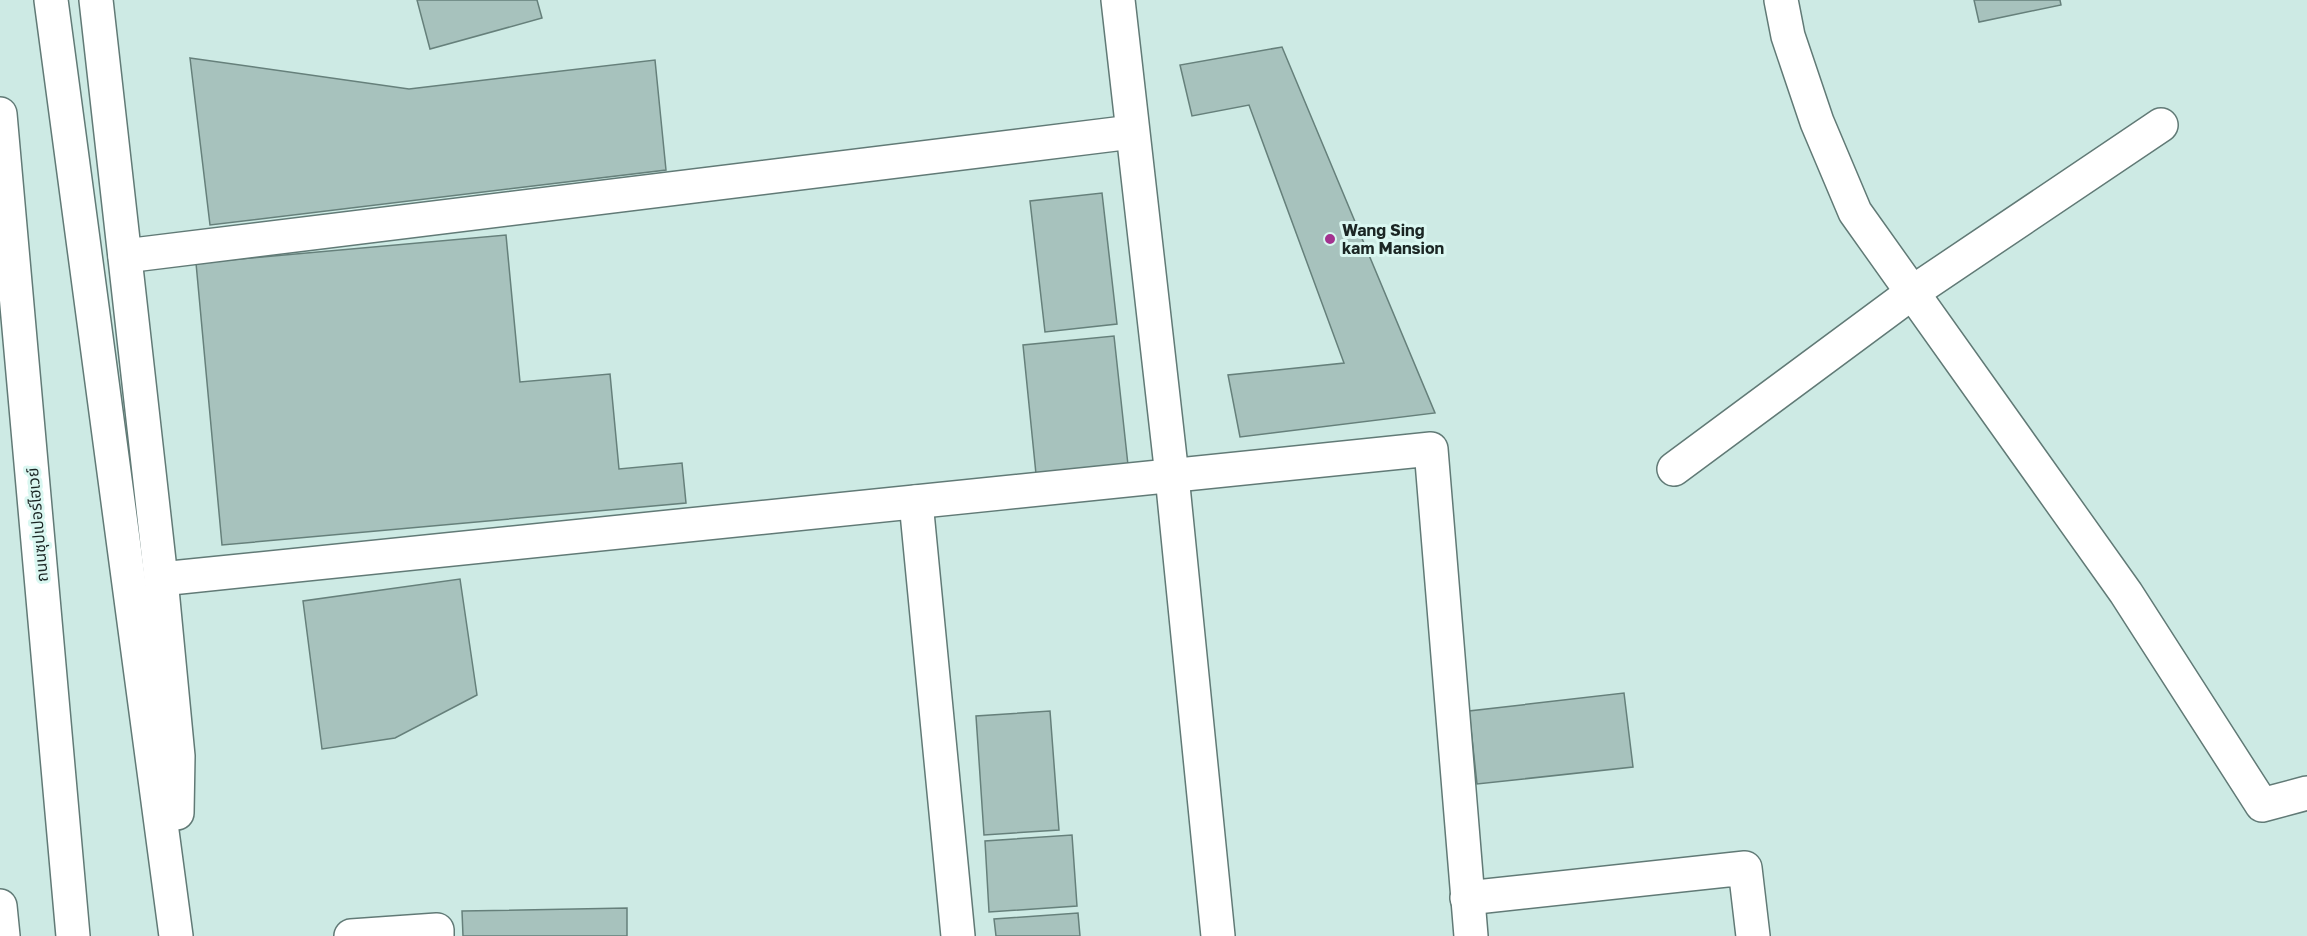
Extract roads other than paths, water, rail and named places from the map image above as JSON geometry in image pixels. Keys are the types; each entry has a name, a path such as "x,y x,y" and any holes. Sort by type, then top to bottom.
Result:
{"main road":[{"path":"51,0 176,931"},
{"path":"96,0 161,579 178,756 176,931"},
{"path":"1118,0 1172,476 1218,936"},
{"path":"1781,0 1788,36 1817,122 1855,212 2126,593 2262,805 2307,793"},
{"name":"ถนนซุปเปอร์ไฮเวย์","path":"0,114 73,936"},
{"path":"1674,469 1913,292 2161,125"},
{"path":"124,256 1132,132"},
{"path":"161,579 1431,449 1471,936"},
{"path":"916,502 958,936"},
{"path":"1467,898 1745,868 1753,936"},
{"path":"0,906 3,936"},
{"path":"351,936 437,930 437,936"}],"place":[{"name":"Wang Sing kam Mansion","path":"1330,239"}]}
